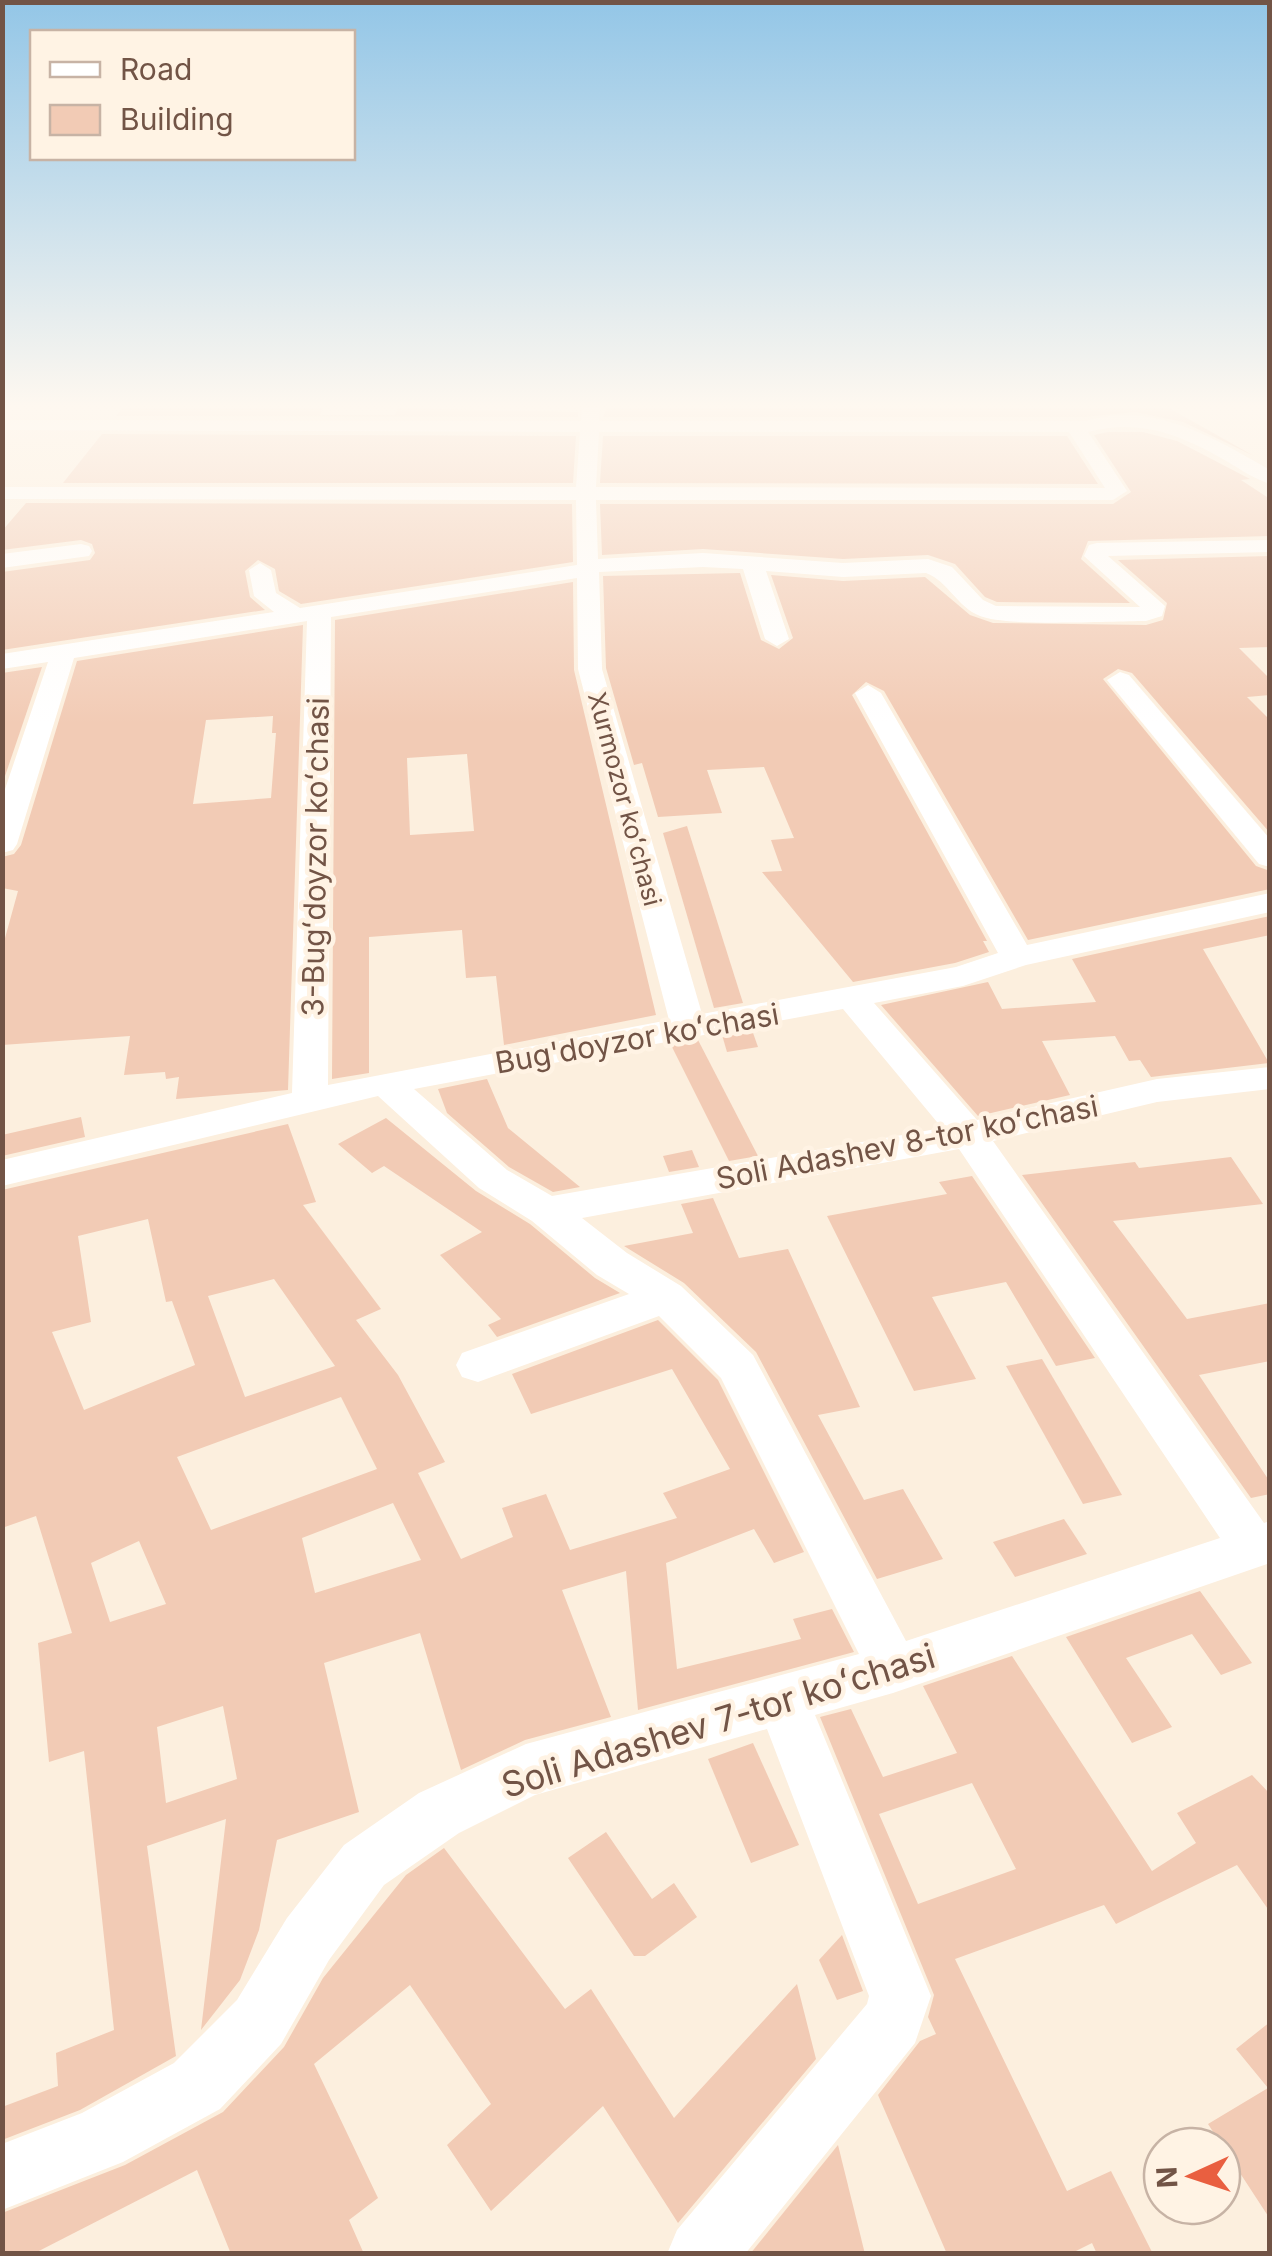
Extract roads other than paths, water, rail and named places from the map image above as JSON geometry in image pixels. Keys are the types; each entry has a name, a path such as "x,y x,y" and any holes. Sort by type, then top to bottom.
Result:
{"street":[{"name":"Xurmozor koʻchasi","path":"586,513 590,669 689,1030"},
{"path":"2,662 587,568 703,560 843,570 934,568 976,605 1000,615 1146,614 1154,611 1154,606 1095,556 1097,550 1270,546"},
{"path":"2,561 81,551"},
{"path":"752,563 777,639"},
{"path":"260,570 267,599 308,615"},
{"name":"3-Bugʻdoyzor koʻchasi","path":"308,615 310,1101"},
{"path":"2,844 64,653"},
{"path":"1120,680 1270,858"},
{"path":"868,693 1017,957"},
{"name":"Bug'doyzor koʻchasi","path":"2,1173 385,1083 853,999 987,970 1017,957 1270,902"},
{"path":"853,999 969,1135 1262,1544"},
{"name":"Soli Adashev 8-tor koʻchasi","path":"546,1211 969,1135 1118,1099 1244,1078 1270,1078"},
{"path":"385,1083 493,1180 546,1211 612,1264 666,1297 737,1367 894,1669"},
{"path":"478,1365 666,1297"},
{"name":"Soli Adashev 7-tor koʻchasi","path":"2,2176 100,2139 197,2086 259,2022 308,1939 364,1865 439,1813 526,1771 894,1669 1262,1544"},
{"path":"700,2254 893,2021 900,1996 782,1698"}]}
